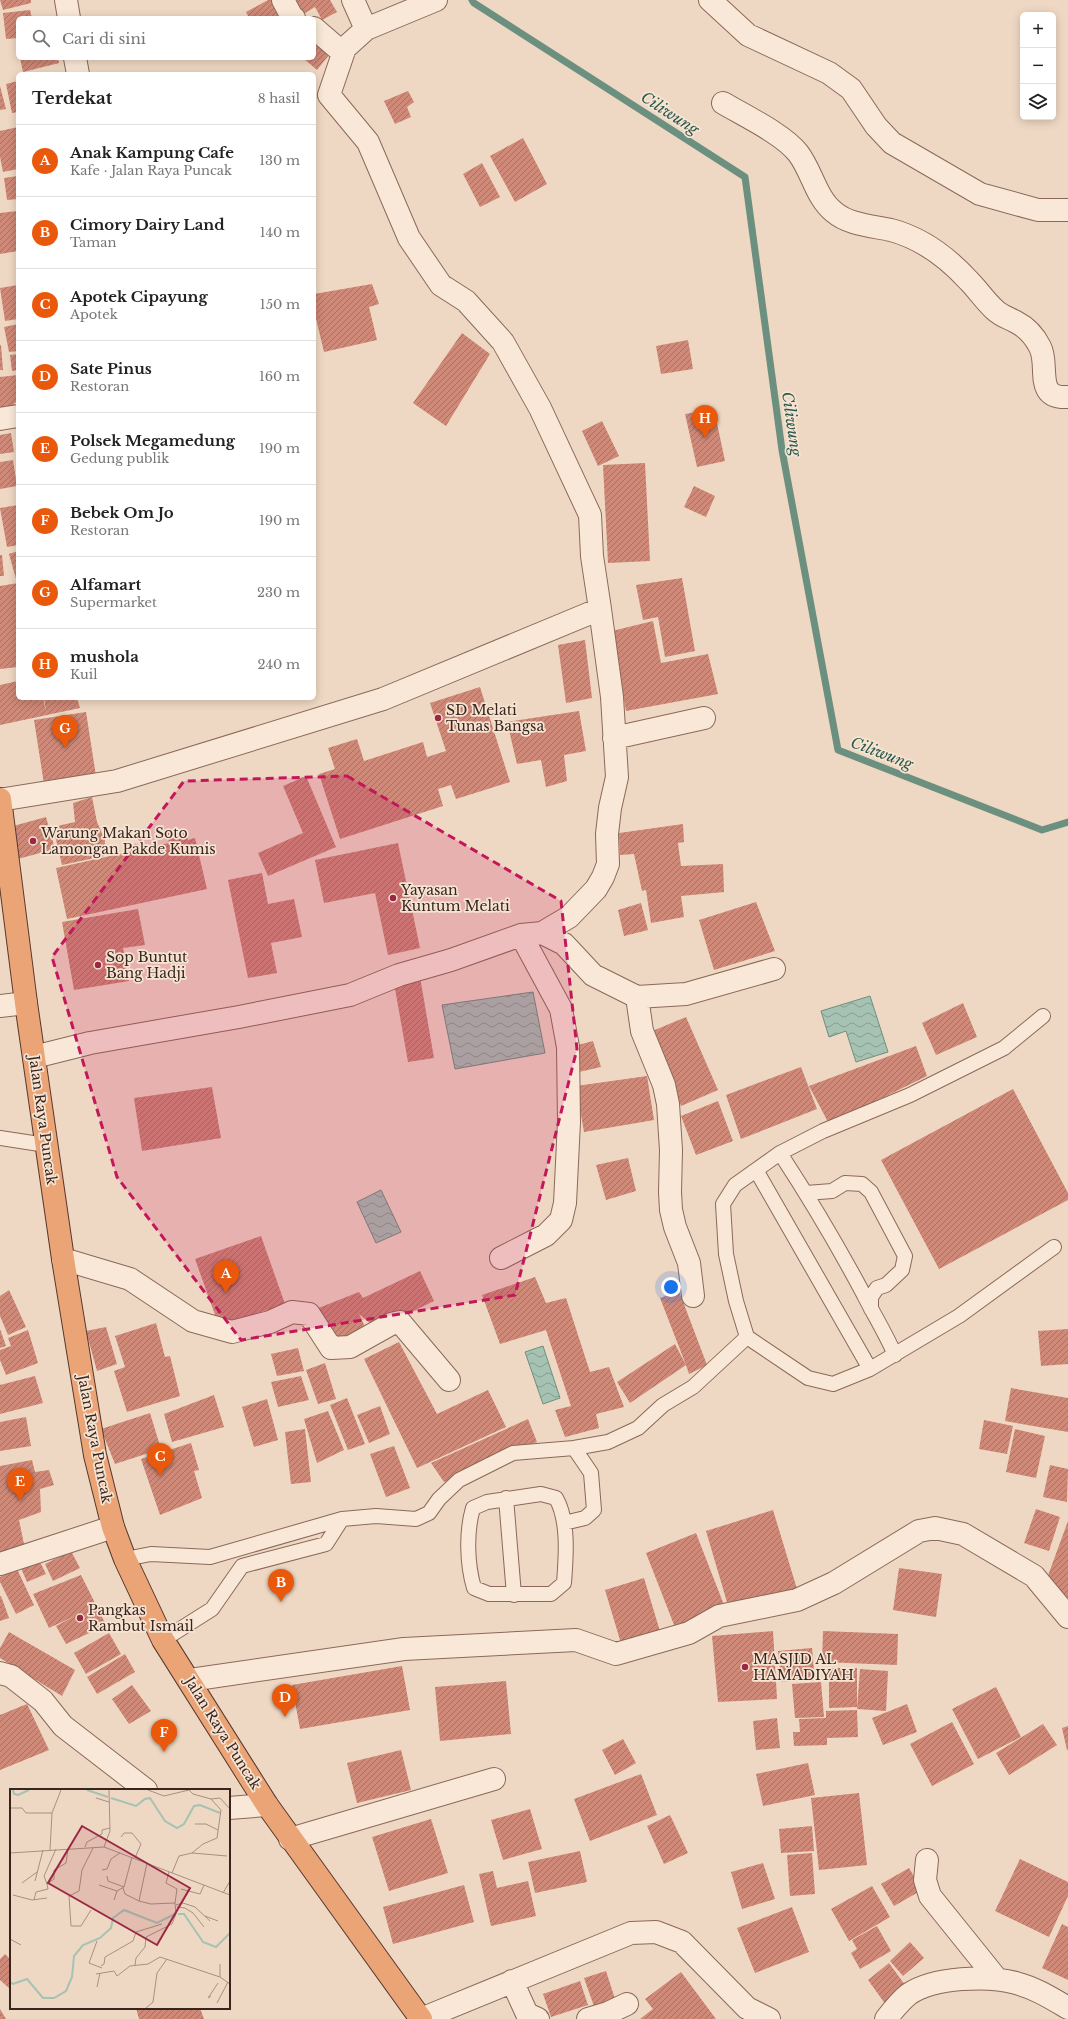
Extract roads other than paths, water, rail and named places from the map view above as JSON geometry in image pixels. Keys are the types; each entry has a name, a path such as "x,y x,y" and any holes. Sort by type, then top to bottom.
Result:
{"highway":[{"name":"Jalan Raya Puncak","path":"0,800 26,1003 63,1259 95,1455 113,1527 125,1559 163,1640 190,1680 267,1805 290,1839 421,2019"}],"street":[{"path":"66,0 69,16"},
{"path":"283,0 291,16"},
{"path":"353,0 366,29"},
{"path":"34,1057 90,1043 239,1017 350,995 399,975 532,934 569,917 596,890 604,876 608,864 607,834 610,808 617,777 612,697 592,556 590,515 540,408 503,342 466,302 441,285 409,238 368,142 322,96 345,48 366,29 436,0"},
{"path":"710,0 748,34 829,73 851,89 876,126 892,143 916,158 980,194 1038,210 1068,210"},
{"path":"316,30 343,53"},
{"path":"75,60 78,72"},
{"path":"723,103 792,146 804,162 824,201 834,212 855,222 905,235 925,244 957,268 995,310 1024,327 1035,339 1043,355 1045,382 1048,390 1060,397 1068,397"},
{"path":"0,419 16,416"},
{"path":"0,800 117,781 383,699 600,609"},
{"path":"614,738 704,718"},
{"path":"532,934 564,944 593,975 636,997 686,994 774,969"},
{"path":"501,1258 546,1235 561,1220 565,1203 569,1122 568,1047 561,1009 532,934"},
{"path":"636,997 642,1031 664,1085 668,1104 671,1150 670,1192 672,1210 675,1227 689,1262 693,1296"},
{"path":"0,1006 26,1003"},
{"path":"63,1259 130,1279 193,1321 232,1332 270,1322 292,1312 309,1314 331,1348 350,1347 391,1324 400,1322 449,1380"},
{"path":"0,1564 113,1527"},
{"path":"190,1680 404,1649 576,1640 616,1654 689,1633 719,1616 797,1600 834,1583 919,1531 935,1528 963,1534 1034,1576 1068,1617"},
{"path":"0,1673 11,1676 43,1701 63,1726 145,1789"},
{"path":"290,1839 494,1779"},
{"path":"230,1808 267,1805"},
{"path":"927,1860 926,1880 930,1896 996,1978"},
{"path":"421,2019 631,1933 656,1932 682,1942 747,2008 769,2019"},
{"path":"886,2019 908,1995 918,1990 939,1983 968,1979 996,1978 1017,1983 1043,1992 1068,2008"},
{"path":"512,1981 527,2014 538,2019"},
{"path":"588,2019 608,2013 627,2004"}],"lane":[{"path":"1043,1016 1004,1048 910,1095 823,1131 780,1153 736,1185 722,1204 726,1254 736,1301 747,1337 808,1378 833,1384 870,1369 959,1316 1054,1247"},
{"path":"0,1138 46,1145"},
{"path":"780,1153 806,1193 886,1334 895,1355"},
{"path":"756,1170 870,1369"},
{"path":"806,1193 832,1191 845,1183 862,1184 871,1192 905,1256 902,1270 886,1285 877,1288 871,1297 871,1309"},
{"path":"125,1559 151,1554 210,1557 342,1519 376,1516 416,1519 429,1512 439,1498 459,1480 513,1453 574,1448 608,1442 638,1428 664,1405 693,1387 724,1360 747,1337"},
{"path":"564,1522 585,1518 594,1510 591,1473 574,1448"},
{"path":"541,1494 556,1498 560,1504 564,1522 566,1565 564,1583 551,1594 489,1594 474,1588 470,1576 469,1521 474,1508 487,1502 506,1498 541,1494"},
{"path":"506,1498 514,1595"},
{"path":"163,1640 212,1609 242,1566 326,1544 342,1519"}],"water":[{"path":"533,992 545,1053 455,1069 442,1005"},
{"path":"870,996 888,1052 856,1062 846,1031 829,1037 821,1011"},
{"path":"381,1190 401,1232 376,1243 357,1202"},
{"path":"543,1346 560,1398 543,1404 525,1352"}],"waterway":[{"name":"Ciliwung","path":"472,0 474,3 745,177 782,450 838,750 1042,830 1068,822"}],"place":[{"name":"mushola","path":"705,438"},
{"name":"SD Melati Tunas Bangsa","path":"438,718"},
{"name":"Alfamart","path":"65,748"},
{"name":"Warung Makan Soto Lamongan Pakde Kumis","path":"33,841"},
{"name":"Yayasan Kuntum Melati","path":"393,898"},
{"name":"Sop Buntut Bang Hadji","path":"98,965"},
{"name":"Anak Kampung Cafe","path":"226,1293"},
{"name":"Apotek Cipayung","path":"160,1476"},
{"name":"Polsek Megamedung","path":"20,1501"},
{"name":"Cimory Dairy Land","path":"281,1602"},
{"name":"Pangkas Rambut Ismail","path":"80,1618"},
{"name":"MASJID AL HAMADIYAH","path":"745,1667"},
{"name":"Sate Pinus","path":"285,1717"},
{"name":"Bebek Om Jo","path":"164,1752"}]}
